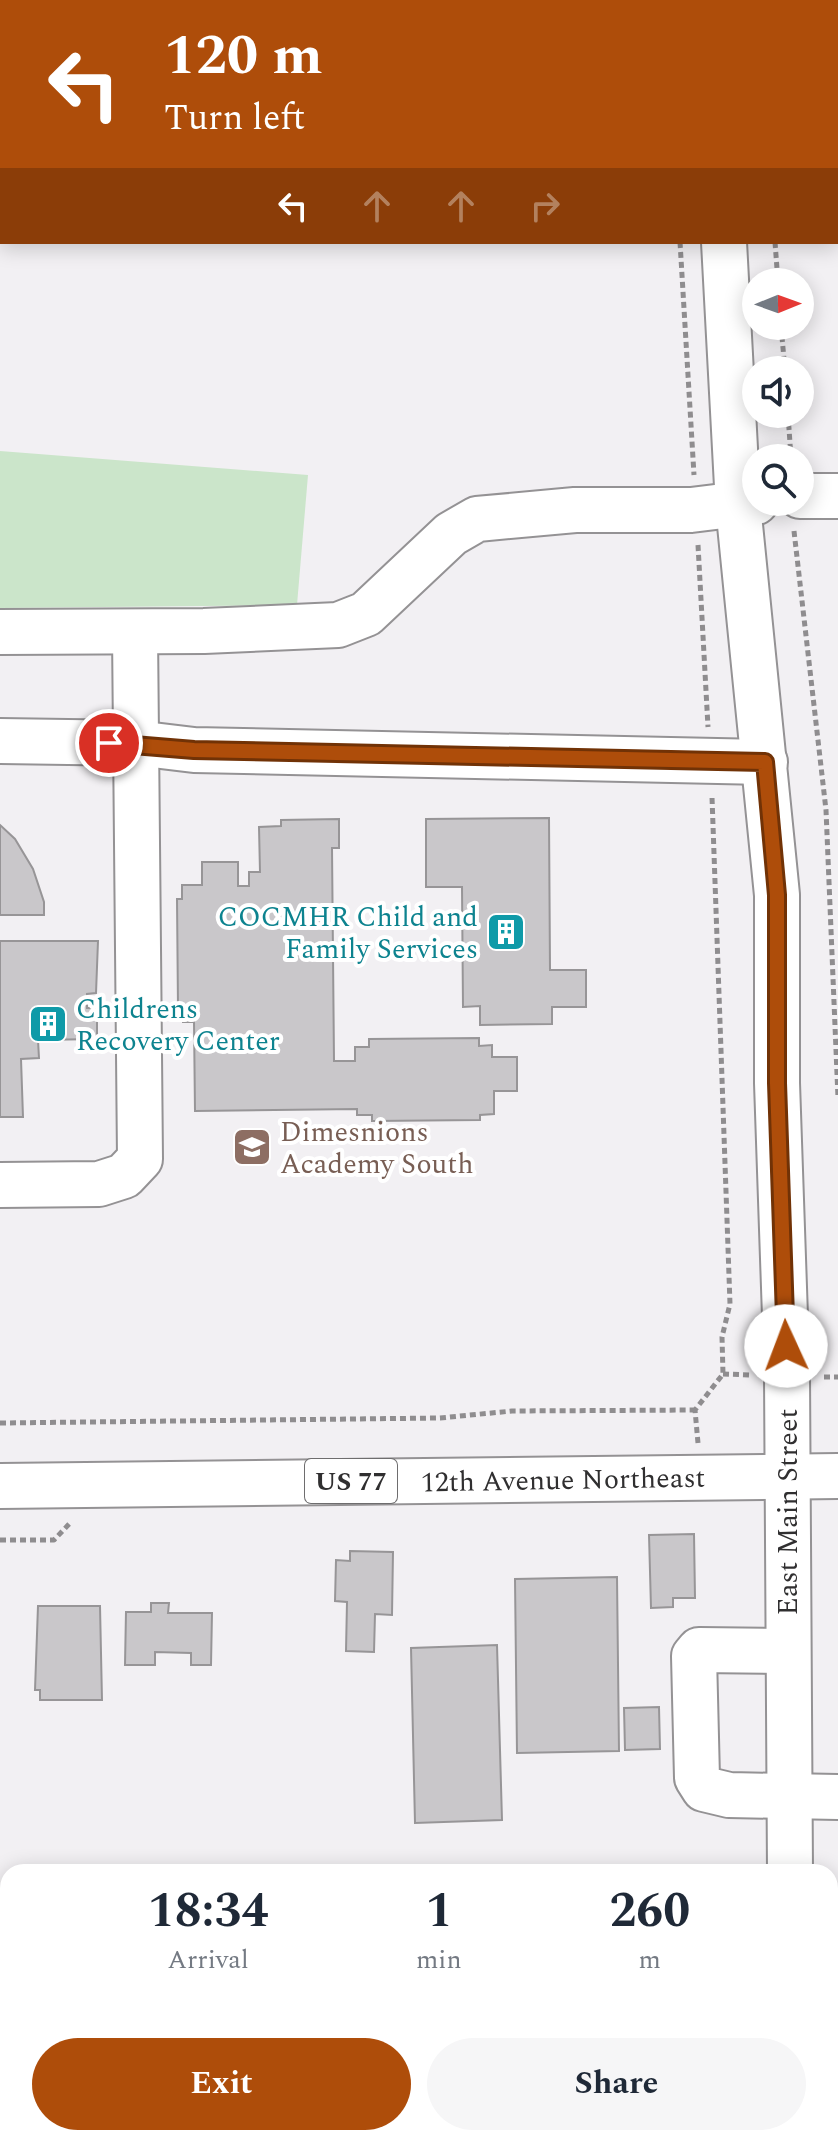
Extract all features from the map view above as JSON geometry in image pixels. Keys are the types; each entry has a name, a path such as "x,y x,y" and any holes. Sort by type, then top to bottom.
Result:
{"street":[{"name":"East Main Street","path":"724,244 730,506 765,762 777,895 790,1864"},
{"path":"814,504 838,496"},
{"path":"0,632 303,628 352,620 384,600 451,534 477,519 563,511 730,506"},
{"path":"0,1185 99,1184 124,1176 140,1159 135,632"},
{"path":"0,741 136,743 194,750 765,762"},
{"name":"12th Avenue Northeast","path":"0,1486 838,1476"},
{"path":"788,1651 699,1650 694,1656 697,1778 704,1789 729,1795 838,1797"}],"path":[{"path":"0,1423 440,1418 512,1411 695,1410 723,1374 722,1337 730,1304 719,916 710,762 730,506 680,244"},
{"path":"775,244 777,268"},
{"path":"798,516 826,810 838,1098"}],"green space":[{"path":"0,451 308,475 297,605 0,608"}],"building":[{"name":"COCMHR Child and Family Services","path":"549,818 550,970 586,970 586,1007 552,1007 552,1024 480,1025 480,1006 463,1007 462,887 426,887 426,819"},
{"path":"339,819 339,848 332,848 334,1061 355,1061 355,1047 369,1047 369,1039 479,1038 479,1046 492,1045 492,1057 517,1057 517,1091 494,1091 494,1114 480,1115 480,1120 372,1121 372,1115 357,1115 357,1109 195,1111 194,1022 183,1022 183,1008 178,1008 177,899 182,899 182,885 202,885 202,862 238,862 238,886 249,886 249,872 260,872 259,827 281,826 281,820"},
{"name":"Childrens Recovery Center","path":"0,825 15,839 33,869 44,902 44,915 0,915"},
{"name":"Childrens Recovery Center","path":"0,941 98,941 96,993 87,994 87,1008 97,1008 97,1039 38,1040 39,1058 21,1059 23,1117 0,1117"},
{"path":"694,1534 695,1598 673,1598 673,1607 651,1608 649,1535"},
{"path":"350,1551 393,1552 392,1615 375,1614 374,1652 346,1651 347,1602 335,1601 336,1560 350,1561"},
{"path":"617,1577 619,1751 517,1753 515,1579"},
{"path":"151,1603 169,1603 168,1613 212,1613 211,1665 191,1665 191,1653 155,1652 155,1665 125,1665 126,1612 151,1612"},
{"path":"38,1606 100,1606 102,1700 40,1700 40,1690 35,1690"},
{"path":"497,1645 502,1820 415,1823 411,1648"},
{"path":"659,1707 660,1749 625,1750 624,1708"}],"place":[{"name":"COCMHR Child and Family Services","path":"506,932"},
{"name":"Childrens Recovery Center","path":"48,1024"},
{"name":"Dimesnions Academy South","path":"252,1147"}],"route":[{"path":"109,743 194,750 765,762 777,895 777,1083 786,1346"}]}
